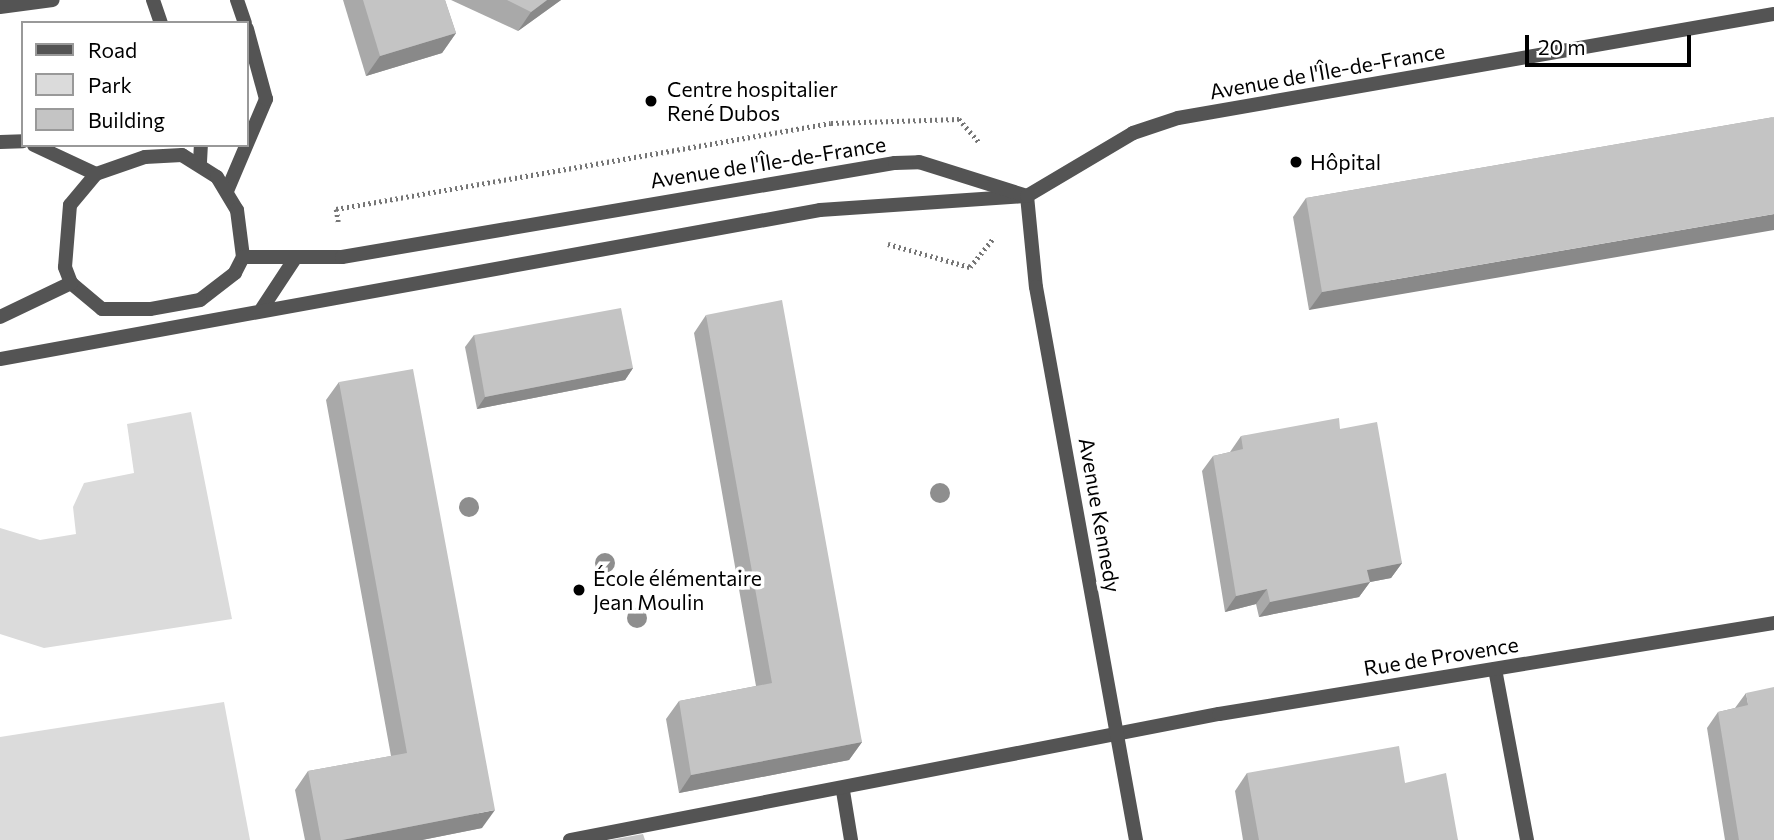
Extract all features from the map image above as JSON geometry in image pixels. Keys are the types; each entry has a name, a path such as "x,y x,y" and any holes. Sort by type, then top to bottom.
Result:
{"street":[{"path":"0,7 53,0"},
{"path":"153,0 160,21"},
{"path":"237,0 244,21"},
{"name":"Avenue de l'Île-de-France","path":"243,257 294,260 895,163 919,162 1027,196 1133,133 1178,118 1774,14"},
{"path":"248,33 266,99 248,141"},
{"path":"0,142 21,141"},
{"path":"38,147 96,174"},
{"path":"200,162 201,147"},
{"path":"227,191 246,147"},
{"path":"146,151 182,155 200,162 227,191 244,233 243,257 235,273 200,300 150,310 102,309 71,283 62,252 65,222 69,205 96,174 146,151"},
{"path":"0,359 846,206 1027,196"},
{"name":"Avenue Kennedy","path":"1027,196 1036,287 1136,840"},
{"path":"261,310 294,260"},
{"path":"0,317 71,283"},
{"name":"Rue de Provence","path":"570,840 843,791 1115,734 1774,623"},
{"path":"1495,669 1527,840"},
{"path":"843,791 852,840"}],"green space":[{"path":"191,412 232,619 44,648 0,634 0,528 40,540 76,534 73,507 84,483 134,473 127,424"},
{"path":"224,702 250,840 0,840 0,737"}],"building":[{"path":"363,0 445,0 456,33 380,56"},
{"path":"507,0 547,0 531,12"},
{"path":"1774,117 1774,214 1322,292 1306,198"},
{"path":"782,300 862,742 691,775 679,701 772,683 706,315"},
{"path":"621,308 633,368 485,397 474,335"},
{"path":"413,369 495,810 342,840 321,840 308,771 407,753 339,382"},
{"path":"1339,418 1340,429 1377,422 1402,563 1367,570 1370,582 1270,602 1267,589 1236,596 1213,456 1243,449 1241,436"},
{"path":"1774,687 1774,840 1739,840 1718,712 1748,705 1746,693"},
{"path":"1399,746 1405,783 1446,773 1458,840 1259,840 1247,773"},
{"path":"643,834 645,840 610,840"}],"place":[{"name":"Centre hospitalier René Dubos","path":"651,101"},
{"name":"Hôpital","path":"1296,162"},
{"name":"École élémentaire Jean Moulin","path":"579,590"}]}
